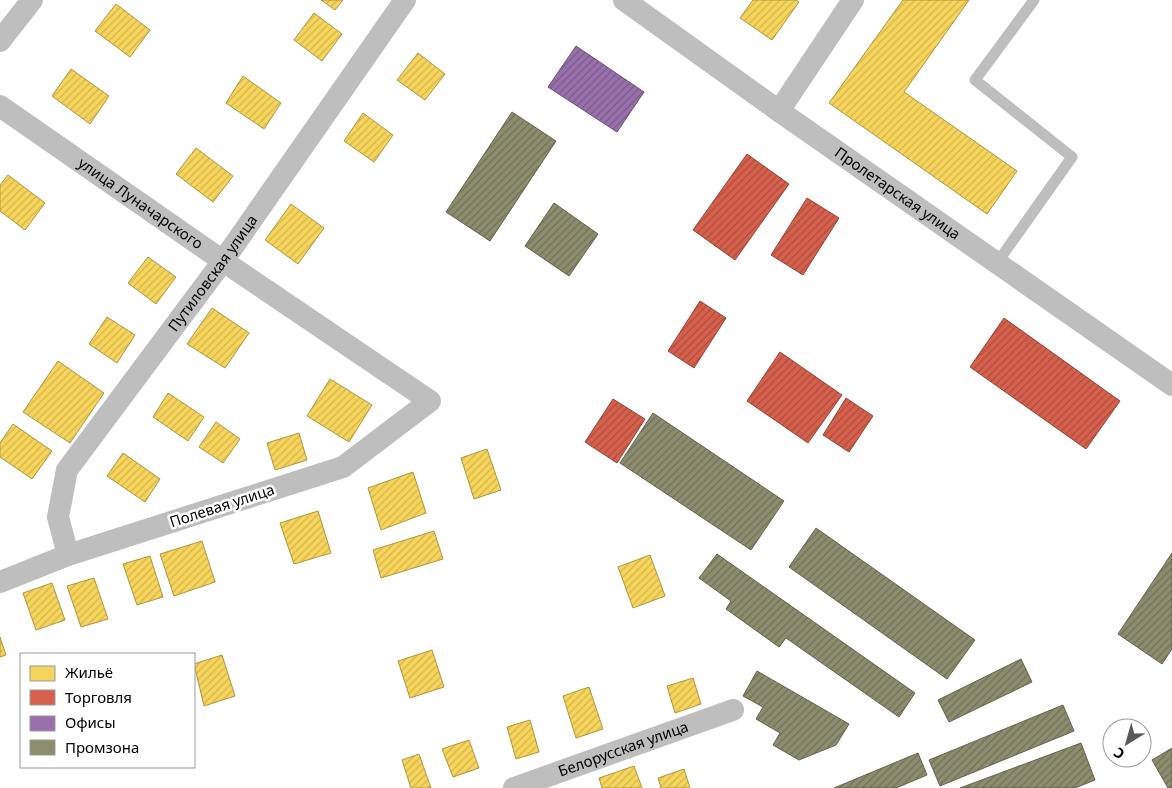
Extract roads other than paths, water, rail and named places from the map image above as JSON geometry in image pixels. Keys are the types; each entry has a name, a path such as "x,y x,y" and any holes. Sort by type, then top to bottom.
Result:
{"street":[{"path":"0,40 32,0"},
{"name":"Путиловская улица","path":"68,555 58,517 67,470 223,261 405,0"},
{"name":"Пролетарская улица","path":"624,0 779,111 1172,385"},
{"path":"779,111 853,0"},
{"name":"улица Луначарского","path":"1,109 430,401"},
{"name":"Полевая улица","path":"0,582 68,555 343,467 430,401"},
{"name":"Белорусская улица","path":"514,788 733,710"}],"lane":[{"path":"997,263 1072,157 975,80 1034,0"}]}
